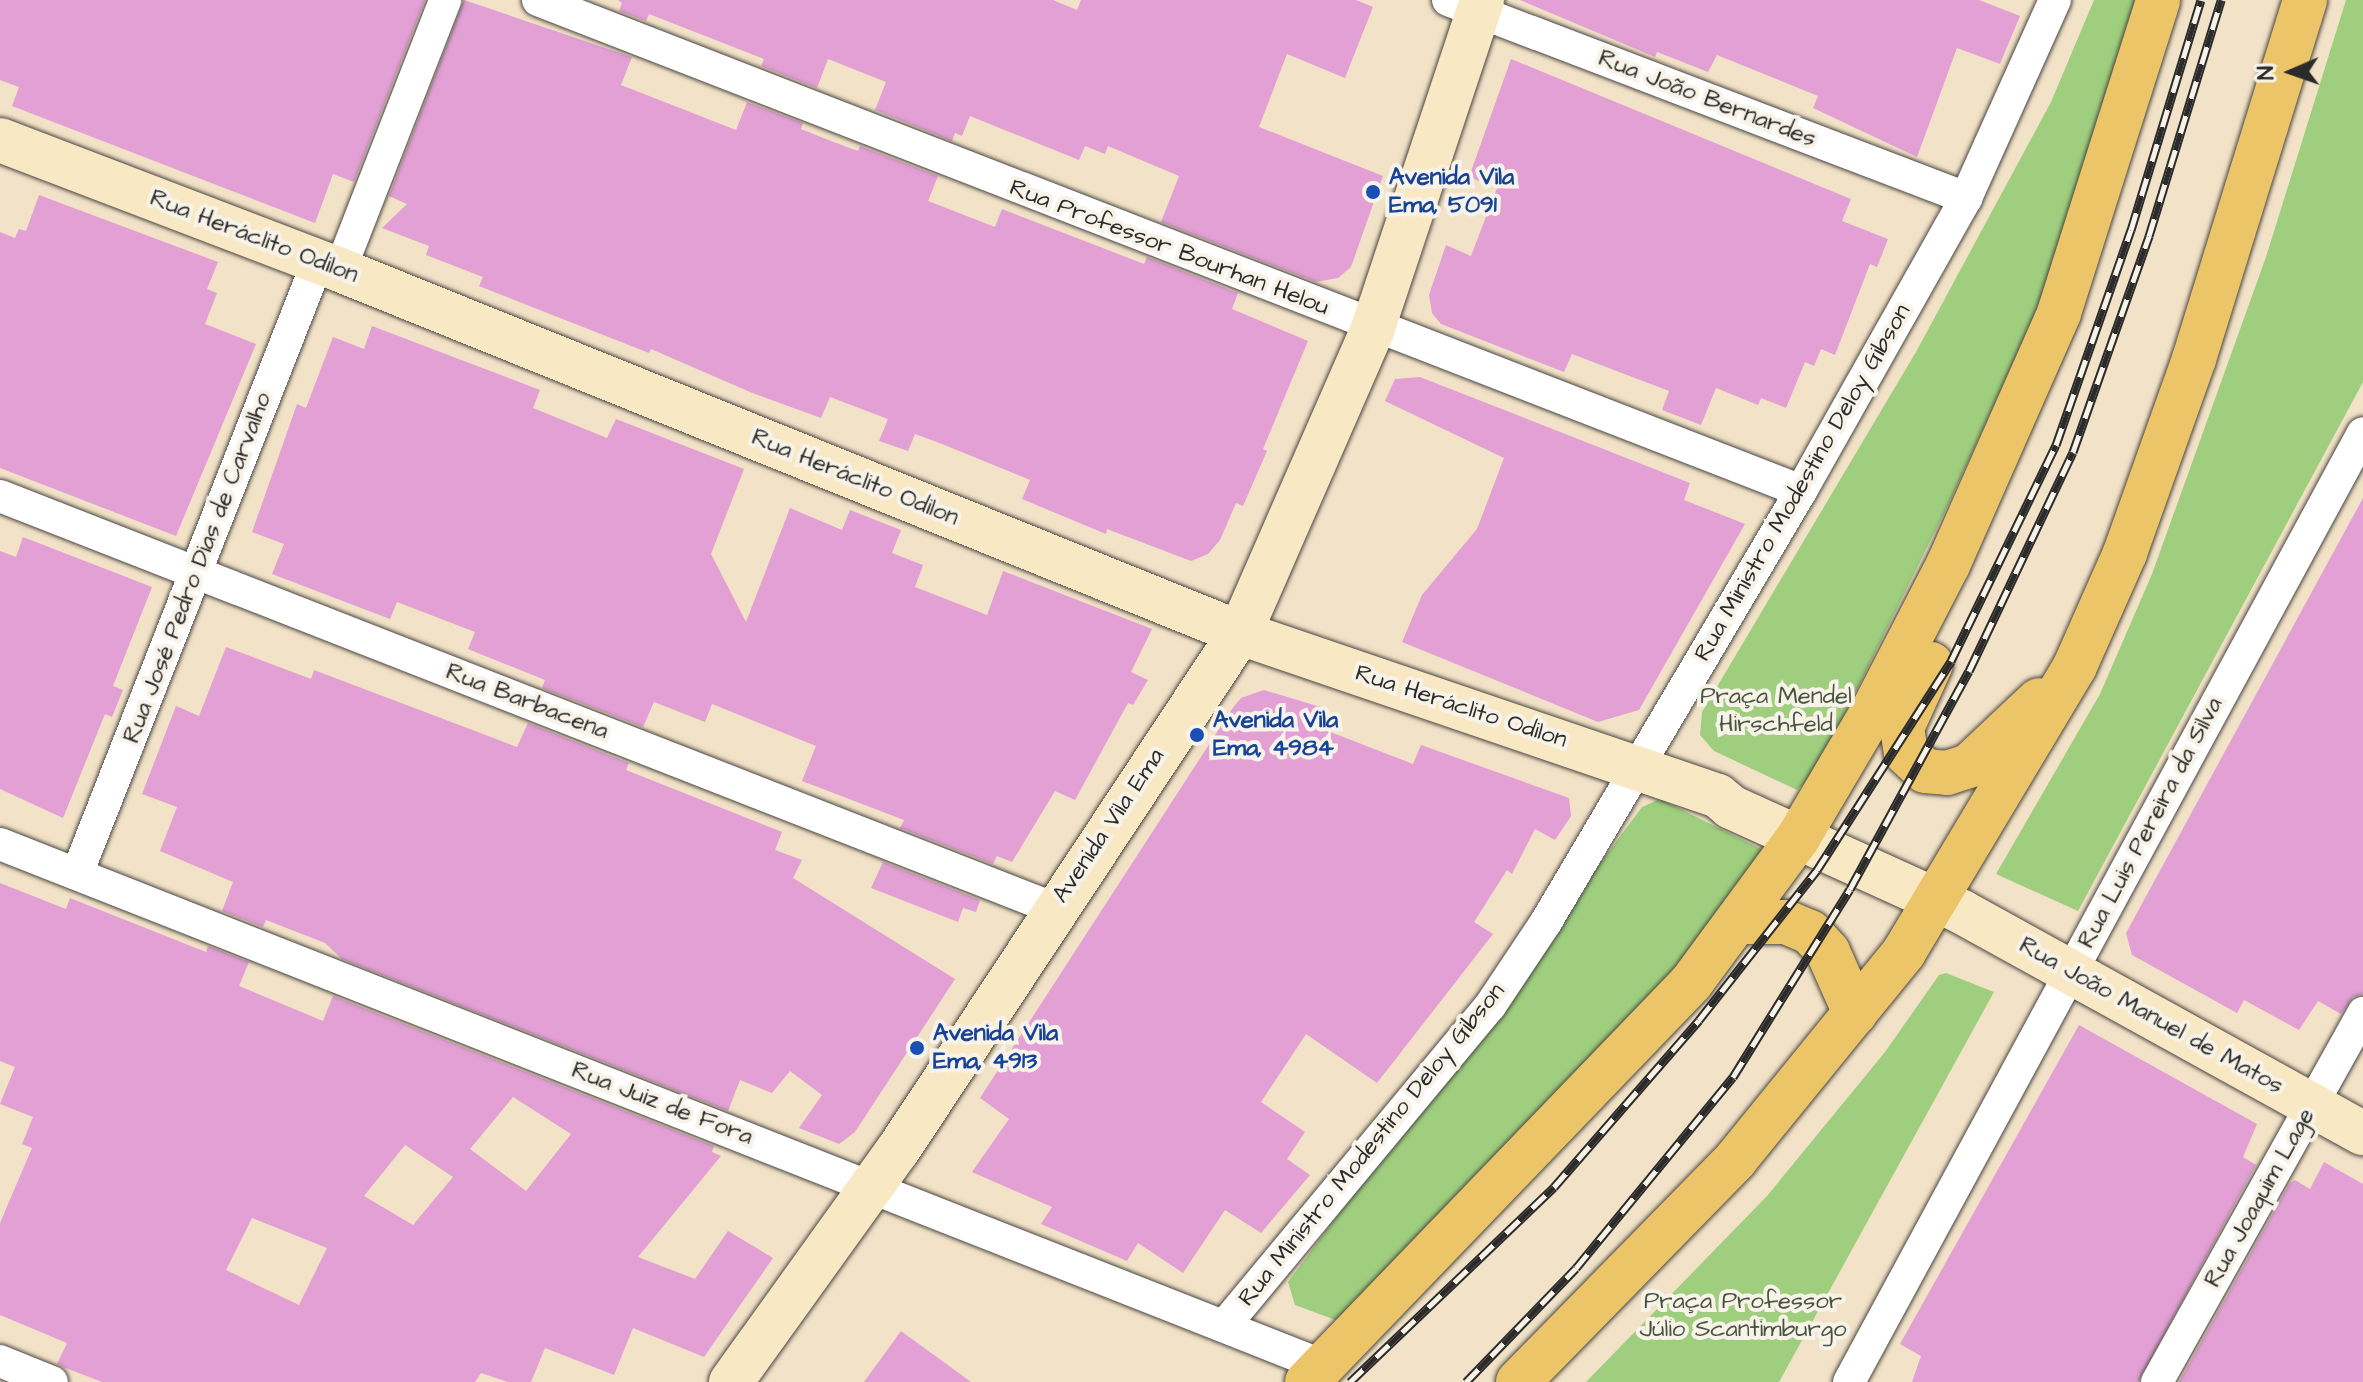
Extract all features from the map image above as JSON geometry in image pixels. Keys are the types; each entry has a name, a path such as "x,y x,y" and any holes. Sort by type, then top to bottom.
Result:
{"main road":[{"path":"2075,666 1969,766 1947,773 1925,771 1906,753 1904,714 1944,638 2005,480 2158,0"},
{"path":"1518,1382 1736,1159 1855,1013 1939,901 2075,666 2125,553 2194,359 2305,0"},
{"path":"1316,1374 1691,983 1738,922 1802,830 1870,716 1948,565 2059,313"},
{"path":"1738,922 1786,922 1810,932 1828,952 1855,1013"}],"street":[{"name":"Rua José Pedro Dias de Carvalho","path":"77,874 196,572 445,0"},
{"name":"Rua Professor Bourhan Helou","path":"538,0 1373,328 1801,491"},
{"name":"Rua Ministro Modestino Deloy Gibson","path":"1225,1325 1490,1006 1639,766 1801,491 1966,198 2055,0"},
{"name":"Avenida Vila Ema","path":"731,1382 873,1186 1053,908 1240,633 1373,328 1469,4"},
{"name":"Rua João Bernardes","path":"1469,4 1966,198"},
{"name":"Rua Heráclito Odilon","path":"0,140 329,266 1240,633 1639,766 1718,796 1802,830 1939,901"},
{"name":"Rua Luis Pereira da Silva","path":"1849,1382 2363,433"},
{"name":"Rua Barbacena","path":"0,496 1053,908"},
{"name":"Rua Juiz de Fora","path":"0,844 1225,1325 1316,1374"},
{"name":"Rua João Manuel de Matos","path":"1939,901 2363,1133"},
{"name":"Rua Joaquim Lage","path":"2157,1382 2363,1013"},
{"path":"0,1361 52,1382"}],"green space":[{"name":"Praça Mendel Hirschfeld","path":"2094,0 2144,0 2049,284 1951,499 1816,772 1797,790 1714,751 1700,735 1702,712 1916,352 2051,102"},
{"path":"2346,0 2363,0 2363,382 2078,911 1996,874 2100,694 2152,574 2266,257"},
{"path":"1660,799 1769,853 1674,982 1349,1325 1295,1305 1288,1282 1642,807"},
{"name":"Praça Professor Júlio Scantimburgo","path":"1946,973 1994,992 1779,1382 1586,1382 1767,1196 1885,1052 1939,975"}],"building":[{"path":"0,0 425,0 354,182 333,174 315,223 12,106 19,87 0,80"},
{"path":"464,0 632,57 621,85 736,130 747,102 803,123 801,129 831,141 858,151 860,146 938,176 928,201 995,227 1002,209 1144,264 1147,257 1238,293 1232,309 1308,341 1243,506 1236,503 1220,540 1208,554 1191,561 1107,529 1106,534 1022,499 1030,480 915,434 908,451 879,441 888,419 830,397 821,418 750,392 651,349 649,353 479,286 483,277 426,255 429,246 382,228 407,204 389,196"},
{"path":"618,0 1053,0 1077,10 1081,0 1356,0 1373,7 1345,78 1287,54 1259,127 1383,176 1351,267 1338,278 1316,282 1161,222 1179,176 1108,146 1105,154 1085,146 1079,160 970,116 962,136 955,133 952,141 875,110 886,82 828,59 817,88 761,66 764,59 649,14 646,21 619,11 622,3"},
{"path":"1520,0 1979,0 2020,16 2000,64 1957,48 1917,157 1813,108 1818,96 1717,55 1708,72 1657,52 1655,57"},
{"path":"1511,59 1851,199 1842,221 1888,239 1877,267 1870,264 1835,355 1821,349 1814,366 1805,362 1786,408 1761,398 1758,405 1716,388 1701,425 1662,410 1669,391 1572,354 1564,372 1441,324 1432,313 1429,295 1446,245 1471,256 1497,188 1469,177"},
{"path":"39,195 218,262 207,289 217,293 205,324 256,344 176,536 0,468 0,232 15,238 19,229 26,231"},
{"path":"372,326 540,390 533,408 607,438 616,419 744,469 711,554 746,622 790,508 842,530 850,510 901,530 892,553 923,565 915,587 987,615 1003,571 1152,629 1131,672 1148,680 1133,705 1128,703 1075,800 1055,791 1012,862 997,856 993,864 900,828 904,820 802,781 816,746 712,704 705,722 654,702 643,727 542,688 545,680 468,649 475,632 397,602 390,619 272,574 284,544 252,532 297,404 306,408 333,337 364,349"},
{"path":"1420,377 1690,483 1684,500 1745,524 1639,710 1598,722 1402,642 1422,595 1477,529 1504,458 1385,401 1395,379"},
{"path":"2363,498 2363,994 2353,997 2341,1014 2318,1001 2299,1030 2244,1000 2237,1013 2132,955 2126,933"},
{"path":"23,537 152,587 113,686 123,690 112,717 105,714 63,818 0,789 0,551 16,557"},
{"path":"226,647 311,679 314,670 517,747 528,723 629,763 626,770 782,832 775,850 802,860 793,878 955,979 855,1132 839,1144 799,1128 822,1095 790,1071 772,1093 740,1080 728,1111 342,959 325,943 266,920 263,927 222,911 233,882 160,851 177,807 142,794 176,706 199,716"},
{"path":"1264,690 1327,709 1320,728 1413,764 1421,745 1569,798 1571,816 1555,840 1535,829 1512,874 1507,870 1474,922 1493,934 1377,1083 1306,1034 1261,1102 1305,1132 1287,1159 1310,1175 1261,1233 1225,1210 1183,1273 1138,1243 1127,1261 1041,1224 1052,1207 972,1172 1009,1119 980,1098 1232,709 1241,698"},
{"path":"883,862 980,900 976,912 963,908 958,922 871,888"},
{"path":"0,883 66,909 70,898 206,952 208,946 249,962 239,986 323,1021 333,996 714,1146 712,1152 721,1156 638,1257 695,1279 728,1231 773,1258 704,1357 633,1328 614,1375 545,1348 531,1382 508,1382 481,1373 475,1382 102,1382 57,1364 67,1343 0,1315 0,1223 32,1148 22,1144 33,1117 0,1104 15,1067 0,1061","holes":["513,1097 571,1134 526,1191 470,1149","405,1145 453,1177 413,1225 364,1196","252,1218 327,1248 299,1305 226,1270"]},
{"path":"2079,1025 2257,1124 2243,1157 2256,1165 2138,1382 1912,1382 1921,1356 1900,1344"},
{"path":"2324,1162 2363,1184 2363,1382 2179,1382 2290,1183 2295,1180 2310,1189"},
{"path":"901,1331 971,1382 864,1382"}],"railway":[{"path":"1350,1382 1554,1187 1699,1020 1817,870 1951,661 2056,445 2131,230 2201,0"},
{"path":"1466,1382 1576,1268 1733,1077 1850,889 1969,671 2073,452 2149,236 2221,0"}],"place":[{"name":"Avenida Vila Ema, 5091","path":"1373,192"},
{"name":"Avenida Vila Ema, 4984","path":"1197,735"},
{"name":"Avenida Vila Ema, 4913","path":"917,1048"}]}
